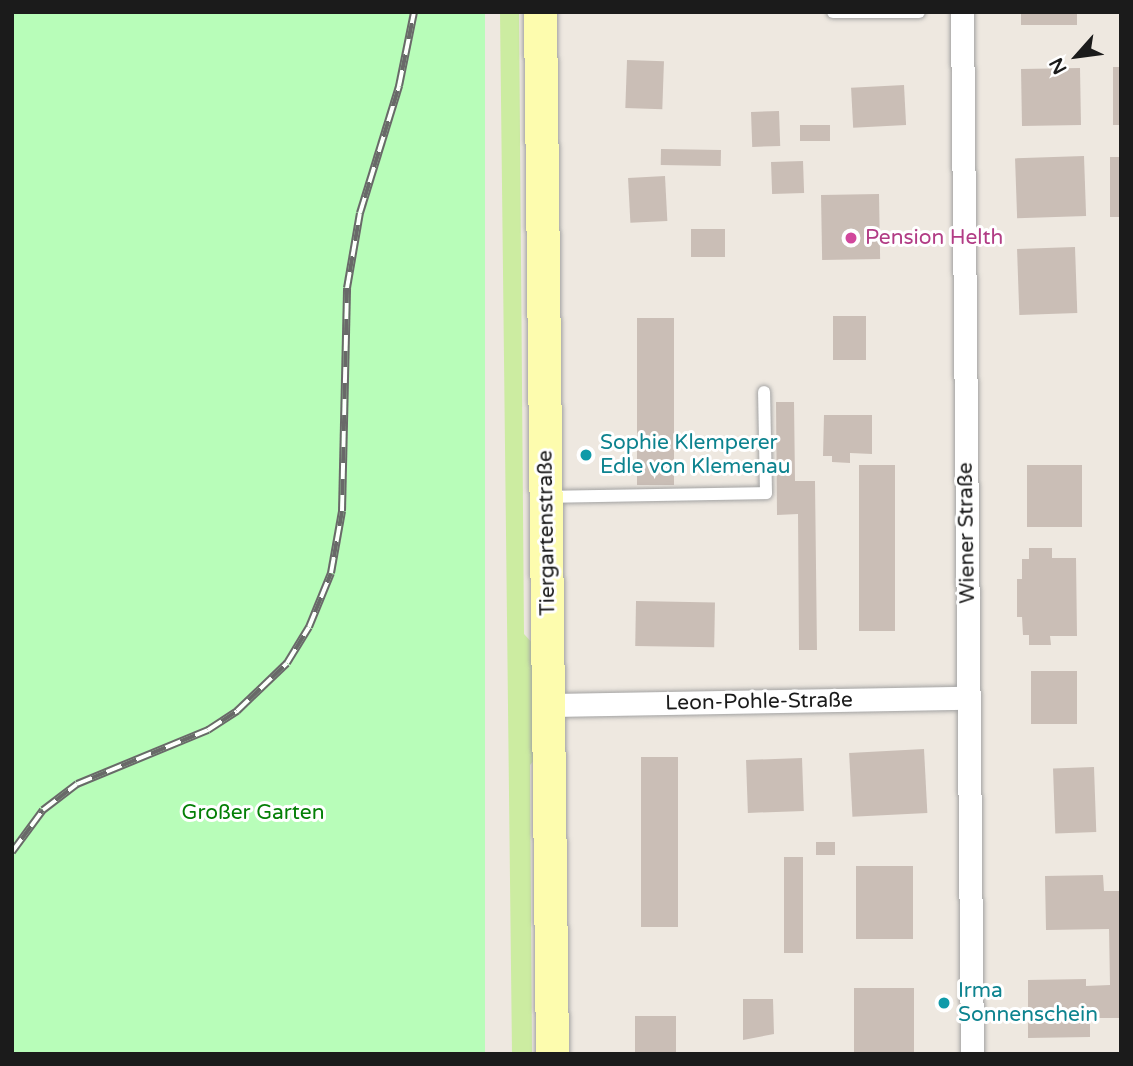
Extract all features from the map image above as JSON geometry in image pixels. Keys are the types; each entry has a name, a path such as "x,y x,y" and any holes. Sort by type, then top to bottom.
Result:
{"main road":[{"name":"Tiergartenstraße","path":"540,12 552,1054"}],"street":[{"name":"Wiener Straße","path":"962,12 972,1054"},
{"name":"Leon-Pohle-Straße","path":"549,705 969,698"}],"lane":[{"path":"833,12 919,12"},
{"path":"547,497 766,494 764,392"}],"green space":[{"name":"Großer Garten","path":"12,12 485,12 485,1054 12,1054"},
{"path":"500,12 519,12 524,634 535,646 537,757 530,765 532,1054 512,1054"}],"building":[{"path":"1021,12 1077,12 1077,25 1021,25"},
{"path":"627,60 664,61 662,109 625,108"},
{"path":"1113,67 1121,67 1121,125 1113,125"},
{"path":"1080,68 1081,125 1022,126 1021,69"},
{"path":"904,85 906,125 853,128 851,88"},
{"path":"779,111 780,146 752,147 751,112"},
{"path":"800,125 830,125 830,141 800,141"},
{"path":"661,149 721,150 721,166 661,165"},
{"path":"1084,156 1086,216 1017,218 1015,158"},
{"path":"1110,157 1121,157 1121,217 1110,217"},
{"path":"803,161 804,193 772,194 771,162"},
{"path":"665,176 667,221 630,223 628,178"},
{"name":"Pension Helth","path":"879,194 880,259 822,260 821,195"},
{"path":"691,229 725,229 725,257 691,257"},
{"path":"1075,247 1077,313 1019,315 1017,249"},
{"path":"833,316 866,316 866,360 833,360"},
{"path":"637,318 674,318 674,485 637,485"},
{"path":"776,402 794,402 795,481 815,481 817,650 799,650 798,514 777,515"},
{"path":"824,415 872,415 872,454 850,453 850,463 832,462 832,456 823,456"},
{"path":"859,465 895,465 895,631 859,631"},
{"path":"1027,465 1082,465 1082,527 1027,527"},
{"path":"1029,548 1052,548 1052,558 1076,558 1077,636 1050,636 1051,645 1029,645 1029,635 1023,635 1022,617 1017,617 1017,579 1022,579 1022,559 1029,559"},
{"path":"636,601 715,602 714,647 635,646"},
{"path":"1031,671 1077,671 1077,724 1031,724"},
{"path":"924,749 927,813 852,817 849,753"},
{"path":"641,757 678,757 678,927 641,927"},
{"path":"802,758 804,811 748,813 746,760"},
{"path":"1094,767 1096,832 1055,833 1053,768"},
{"path":"816,842 835,842 835,855 816,855"},
{"path":"784,857 803,857 803,953 784,953"},
{"path":"856,866 913,866 913,939 856,939"},
{"path":"1103,875 1104,891 1121,891 1121,1018 1090,1018 1090,1037 1028,1038 1028,980 1086,979 1086,986 1110,985 1109,929 1046,930 1045,876"},
{"path":"854,988 914,988 914,1054 854,1054"},
{"path":"743,999 773,999 774,1034 743,1040"},
{"path":"635,1016 676,1016 676,1054 635,1054"}],"railway":[{"path":"12,852 43,810 77,784 208,730 237,711 287,663 309,627 331,573 342,511 347,288 360,213 399,86 414,12"}],"place":[{"name":"Pension Helth","path":"851,238"},
{"name":"Sophie Klemperer Edle von Klemenau","path":"586,455"},
{"name":"Irma Sonnenschein","path":"944,1003"}]}
